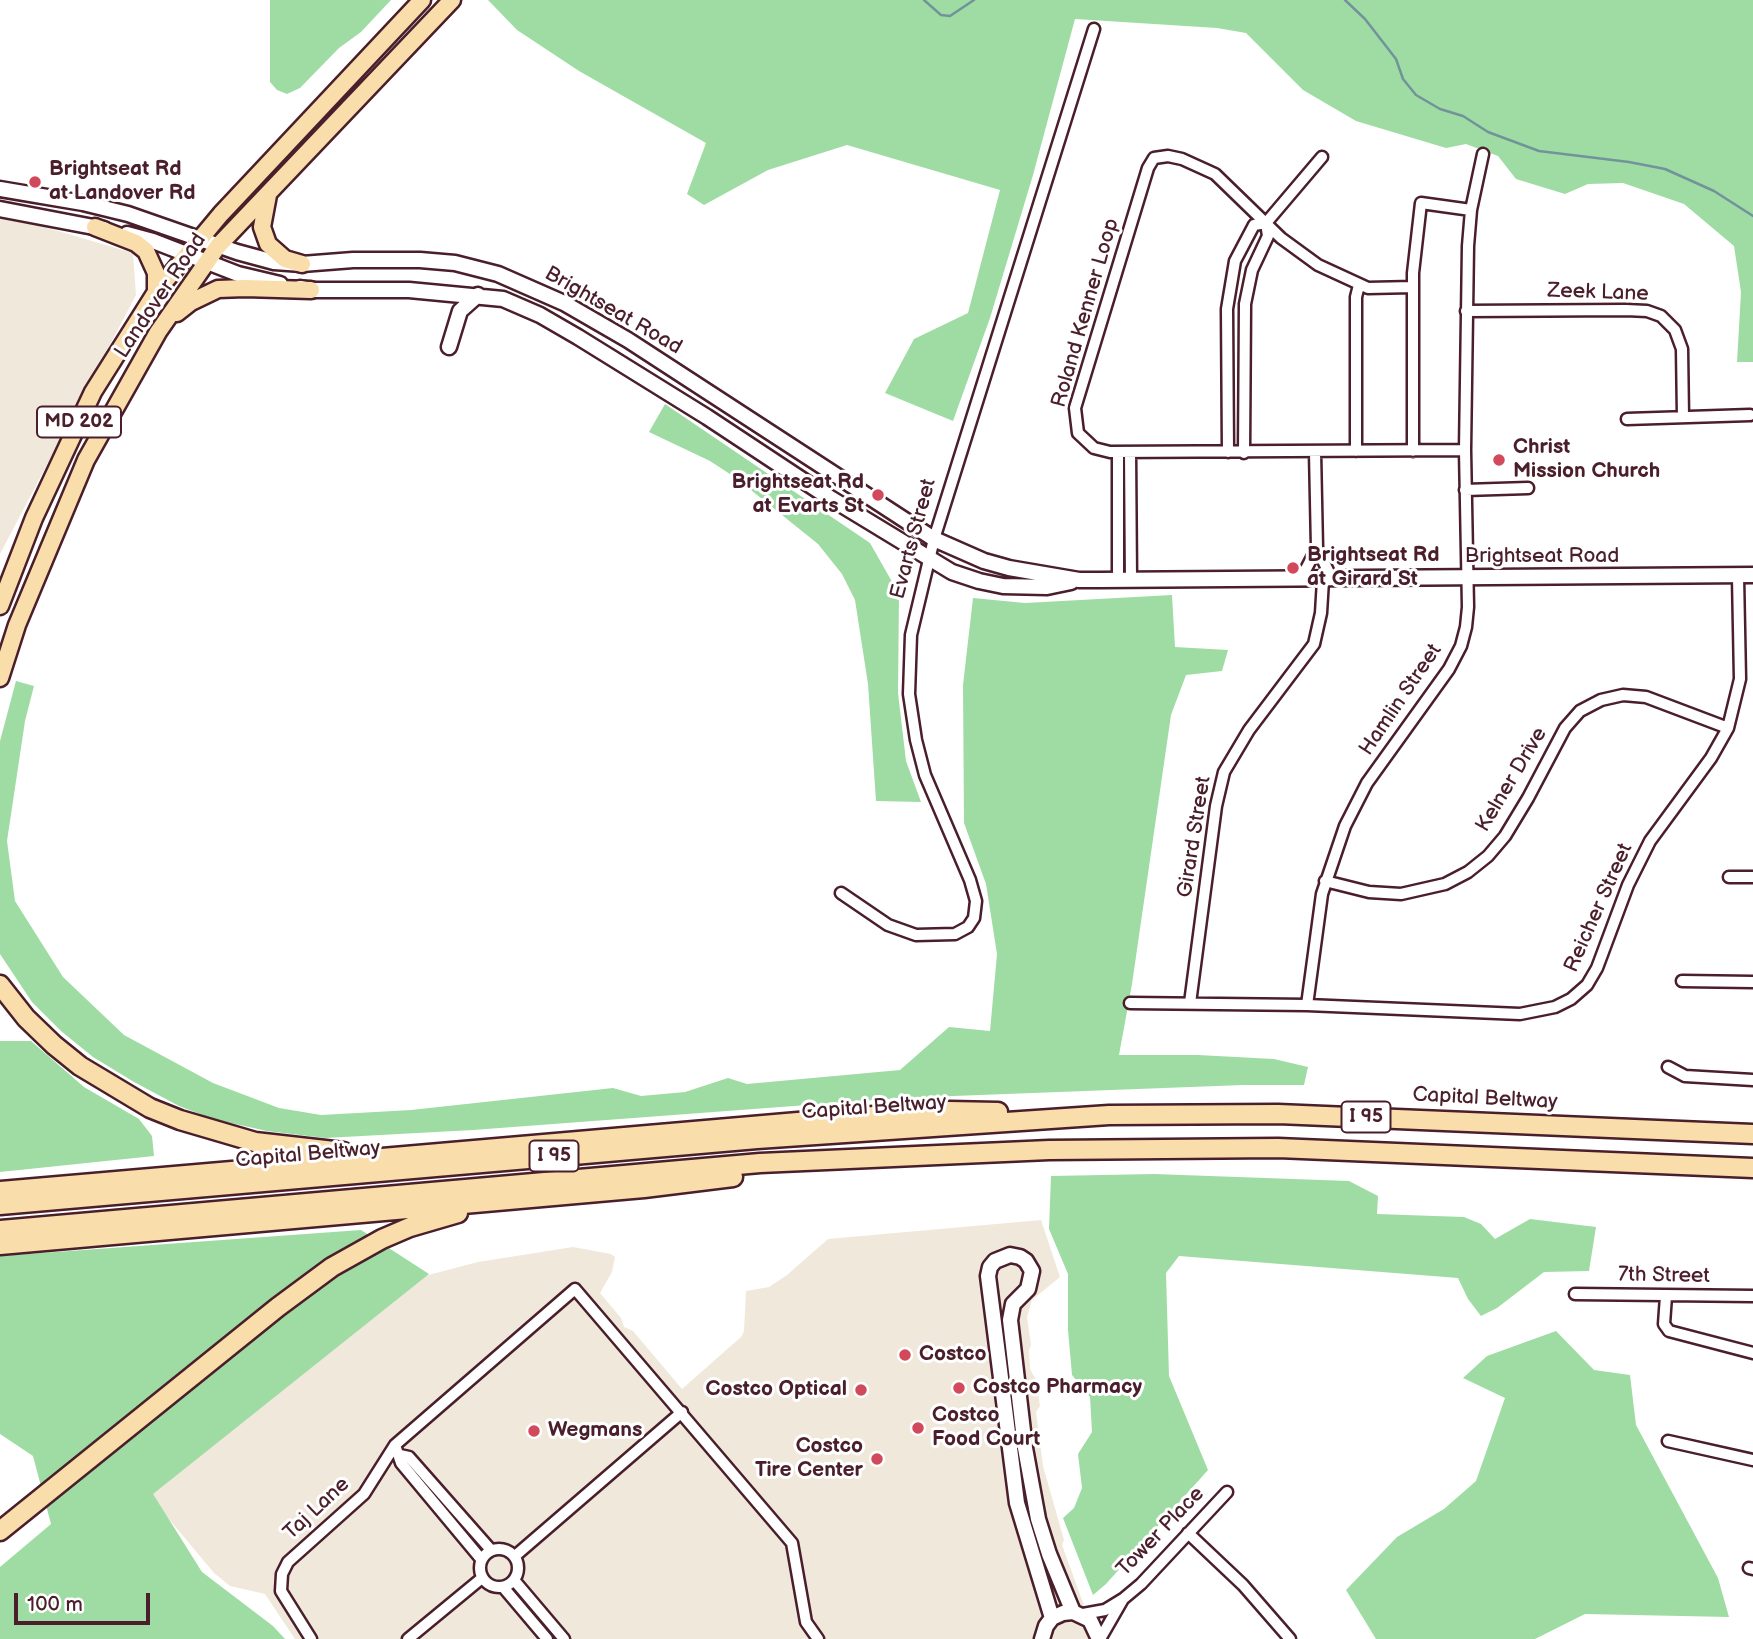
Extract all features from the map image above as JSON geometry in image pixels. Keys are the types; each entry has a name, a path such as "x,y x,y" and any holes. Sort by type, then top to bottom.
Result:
{"highway":[{"path":"0,985 26,1018 80,1066 150,1108 180,1120 255,1142 293,1148 424,1154"},
{"path":"0,1191 756,1125 936,1112 1110,1115"},
{"name":"Capital Beltway","path":"0,1205 757,1139 1110,1115 1304,1115 1753,1134"},
{"name":"I 95","path":"0,1230 760,1163 1049,1150 1278,1148 1753,1168"},
{"path":"0,1245 644,1188 865,1160"},
{"path":"0,1531 332,1266 382,1238 424,1223 522,1199"},
{"path":"0,1523 55,1485"}],"main road":[{"name":"Landover Road","path":"0,606 34,518 93,393 156,292 200,239 422,0"},
{"name":"Landover Road","path":"0,678 17,625 86,460 158,332 218,246 452,0"},
{"path":"269,192 262,218 268,244 285,259 302,264"},
{"path":"96,226 136,243 146,251 155,266 156,292"},
{"path":"158,332 191,302 218,289 311,290"}],"street":[{"name":"Evarts Street","path":"841,892 888,925 907,933 928,936 955,934 968,928 974,918 976,901 970,880 925,775 911,711 911,635 934,539 1094,29"},
{"name":"Hamlin Street","path":"1307,1005 1325,881 1340,837 1360,795 1456,656 1468,618 1465,490 1466,311 1471,210 1483,154"},
{"name":"Roland Kenner Loop","path":"1413,287 1368,288 1318,265 1281,238 1215,174 1182,159 1168,156 1154,158 1148,167 1075,411 1078,433 1094,448 1118,452 1465,450"},
{"path":"1228,452 1227,309 1235,261 1254,225 1266,223 1322,157"},
{"name":"Brightseat Road","path":"0,188 128,214 258,259 302,264 391,259 455,263 487,271 540,291 628,340 934,539 984,561 1009,568 1079,580 1745,576"},
{"path":"1413,451 1413,287 1420,203 1471,210"},
{"name":"Brightseat Road","path":"0,209 96,226 153,241 259,280 311,290 409,290 503,299 540,315 579,337 951,572 993,584 1047,587 1079,580"},
{"path":"1244,453 1245,304 1252,270 1268,236 1266,223"},
{"path":"1356,451 1356,297 1359,285"},
{"path":"449,347 460,311 478,295"},
{"name":"Zeek Lane","path":"1466,311 1626,310 1647,311 1661,316 1675,330 1682,349 1683,417"},
{"path":"1627,419 1751,415"},
{"path":"1118,452 1125,580"},
{"path":"1125,580 1130,452"},
{"path":"1315,452 1317,548 1328,580"},
{"path":"1465,490 1528,488"},
{"path":"1293,580 1306,569 1317,548"},
{"name":"Reicher Street","path":"1130,1003 1307,1005 1520,1014 1555,1007 1571,999 1587,985 1597,968 1628,885 1650,841 1711,758 1728,728 1740,679 1745,576"},
{"name":"Girard Street","path":"1190,1003 1216,806 1224,772 1249,730 1314,644 1328,580"},
{"name":"Kelner Drive","path":"1325,881 1369,892 1401,894 1421,892 1468,872 1488,856 1505,836 1565,728 1580,711 1601,700 1623,695 1646,697 1728,728"},
{"path":"1729,877 1753,877"},
{"path":"1682,981 1753,982"},
{"path":"1668,1067 1685,1076 1753,1080"},
{"path":"1052,1618 1017,1503 988,1276 995,1261 1010,1255 1027,1261 1032,1271 1028,1289 1013,1304 1010,1320 1025,1448 1038,1519 1049,1554 1078,1613 1094,1624 1099,1639"},
{"name":"Taj Lane","path":"310,1639 281,1591 282,1574 288,1562 363,1494 398,1450 575,1289 682,1412"},
{"name":"7th Street","path":"1575,1294 1753,1296"},
{"path":"1666,1296 1664,1324 1669,1331 1753,1353"},
{"path":"514,1556 682,1412 792,1543 806,1622 818,1639"},
{"path":"1668,1441 1753,1460"},
{"path":"398,1450 409,1457 491,1550"},
{"path":"398,1450 401,1463 481,1559"},
{"name":"Tower Place","path":"1078,1613 1105,1610 1123,1599 1141,1584 1227,1492"},
{"path":"1188,1533 1243,1585 1290,1639"},
{"path":"503,1549 514,1556 518,1569 514,1580 503,1587 492,1586 482,1578 479,1569 481,1559 491,1550 503,1549"},
{"path":"408,1639 482,1578"},
{"path":"514,1580 564,1639"},
{"path":"503,1587 547,1639"},
{"name":"Tower Place","path":"1099,1639 1123,1599"},
{"path":"1042,1639 1052,1618 1063,1613 1078,1613"}],"shaded area":[{"path":"0,214 133,253 136,295 0,554"},
{"path":"1041,1220 1060,1277 1032,1300 1027,1317 1031,1345 1030,1369 1036,1380 1040,1406 1036,1412 1043,1466 1064,1540 1062,1545 1086,1611 1105,1639 295,1639 265,1594 230,1586 214,1573 143,1488 417,1278 478,1262 573,1247 611,1254 615,1257 612,1272 600,1293 621,1318 624,1327 633,1331 682,1389 741,1337 744,1331 746,1291 769,1287 828,1239"}],"green space":[{"path":"270,0 391,0 361,32 339,48 300,88 287,94 277,90 270,82"},
{"path":"488,0 1753,0 1753,362 1737,362 1741,292 1734,246 1684,204 1623,183 1588,184 1565,194 1516,179 1498,156 1466,144 1446,148 1356,121 1303,90 1246,33 1217,28 1075,19 1033,175 990,318 953,421 885,393 914,339 968,313 1000,190 847,145 768,170 704,205 687,194 706,143 579,71 517,30"},
{"path":"665,404 870,543 899,594 898,693 906,761 921,802 876,801 868,684 855,600 842,574 818,544 736,478 710,461 649,432"},
{"path":"1172,595 1175,647 1228,650 1222,671 1186,675 1171,715 1132,984 1119,1055 1274,1059 1308,1067 1304,1085 901,1098 473,1130 325,1138 267,1131 213,1119 179,1106 134,1082 93,1057 61,1031 32,1002 0,954 0,741 16,681 34,686 25,721 7,841 15,901 63,977 124,1035 213,1083 279,1108 321,1115 411,1110 613,1088 641,1096 685,1092 728,1078 747,1084 900,1070 949,1027 990,1031 997,954 986,884 964,823 963,685 973,598 1025,603"},
{"path":"0,1041 31,1041 84,1087 139,1119 152,1136 154,1156 0,1172"},
{"path":"1154,1174 1349,1181 1378,1196 1377,1214 1464,1217 1481,1224 1495,1239 1530,1219 1596,1227 1589,1271 1544,1272 1497,1308 1481,1316 1468,1299 1458,1278 1179,1256 1166,1273 1169,1376 1208,1470 1106,1584 1093,1595 1063,1518 1074,1508 1082,1488 1078,1454 1092,1432 1090,1397 1072,1375 1068,1330 1068,1274 1049,1229 1051,1176"},
{"path":"361,1230 429,1274 153,1494 202,1572 273,1626 285,1639 0,1639 0,1567 51,1524 33,1456 0,1434 0,1256"},
{"path":"1556,1331 1594,1370 1630,1375 1636,1425 1718,1578 1729,1617 1585,1614 1535,1639 1376,1639 1346,1590 1397,1537 1444,1509 1476,1481 1505,1398 1463,1378 1487,1356"}],"waterway":[{"path":"924,0 941,15 950,16 974,0"},
{"path":"1345,0 1365,19 1396,59 1403,79 1416,95 1440,109 1463,116 1488,132 1539,151 1665,169 1714,191 1753,216"}],"place":[{"name":"Brightseat Rd at Landover Rd","path":"35,182"},
{"name":"Christ Mission Church","path":"1499,460"},
{"name":"Brightseat Rd at Evarts St","path":"878,495"},
{"name":"Brightseat Rd at Girard St","path":"1293,568"},
{"name":"Costco","path":"905,1355"},
{"name":"Costco Pharmacy","path":"959,1388"},
{"name":"Costco Optical","path":"861,1390"},
{"name":"Costco Food Court","path":"918,1428"},
{"name":"Wegmans","path":"534,1431"},
{"name":"Costco Tire Center","path":"877,1459"}]}
